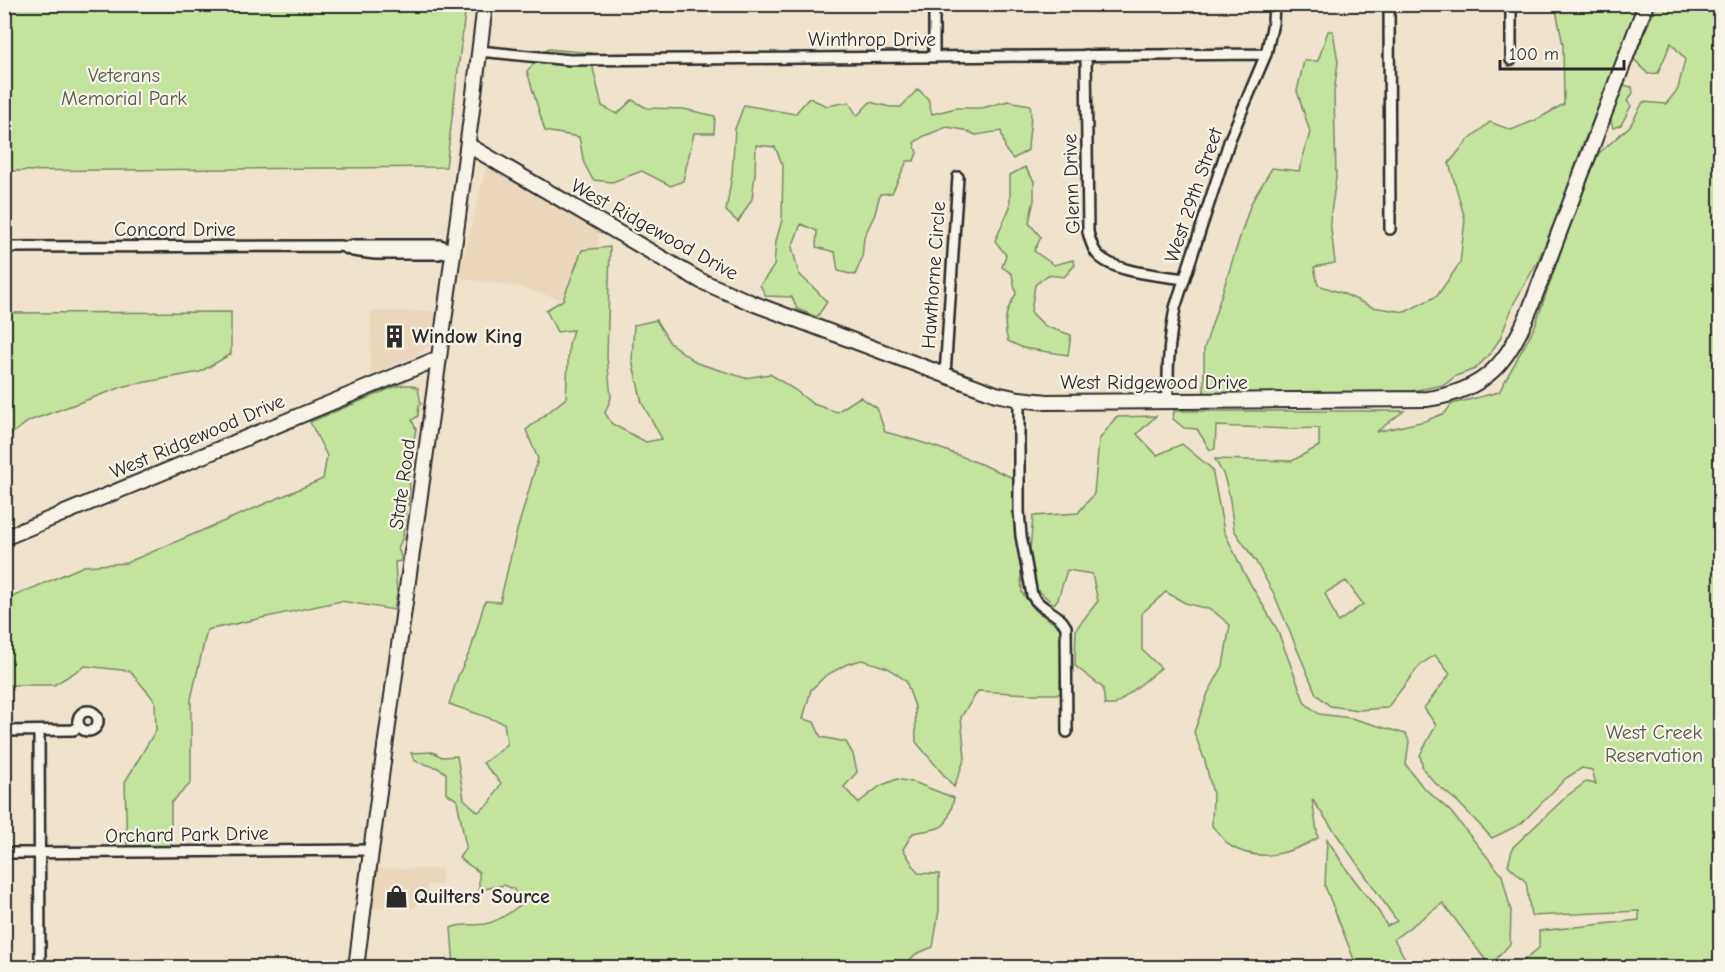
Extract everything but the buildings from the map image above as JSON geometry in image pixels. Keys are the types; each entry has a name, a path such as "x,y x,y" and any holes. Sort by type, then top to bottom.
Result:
{"street":[{"name":"State Road","path":"356,968 370,850 454,250 485,4"},
{"path":"934,4 934,57"},
{"name":"West 29th Street","path":"1168,402 1167,362 1175,309 1230,139 1266,54 1273,23 1274,4"},
{"path":"1389,4 1390,229"},
{"path":"1511,4 1511,60"},
{"name":"West Ridgewood Drive","path":"468,145 701,281 752,303 996,394 1047,402 1427,399 1453,394 1488,375 1504,359 1523,328 1646,4"},
{"name":"Winthrop Drive","path":"479,51 570,60 1266,54"},
{"name":"Glenn Drive","path":"1086,56 1090,243 1098,255 1109,263 1128,269 1184,279"},
{"name":"Hawthorne Circle","path":"945,375 957,177"},
{"name":"Concord Drive","path":"4,247 345,247 440,244 454,250"},
{"name":"West Ridgewood Drive","path":"4,538 439,358"},
{"path":"1019,399 1021,536 1032,595 1035,601 1061,618 1066,627 1067,732"},
{"path":"4,731 73,730 80,726"},
{"path":"39,731 40,968"},
{"name":"Orchard Park Drive","path":"4,853 370,850"}],"shaded area":[{"path":"486,166 599,230 598,248 582,250 563,300 518,287 458,278"},
{"path":"371,311 436,311 428,347 416,356 370,375"},
{"path":"376,868 442,869 442,885 427,885 428,901 417,902 416,908 369,908"}],"green space":[{"name":"Veterans Memorial Park","path":"437,4 465,13 446,167 5,171 5,5"},
{"path":"1555,5 1639,5 1538,261 1514,303 1500,339 1489,355 1475,369 1456,376 1444,385 1411,391 1204,397 1204,349 1251,203 1272,168 1299,171 1310,132 1297,91 1304,61 1318,61 1328,31 1333,31 1338,62 1334,93 1336,178 1330,220 1335,263 1314,267 1318,285 1372,307 1405,312 1437,296 1460,263 1465,219 1449,163 1468,140 1490,122 1511,130 1536,120 1564,104 1563,45"},
{"name":"West Creek Reservation","path":"1656,5 1720,5 1720,967 1515,967 1539,948 1539,931 1639,920 1639,911 1531,916 1526,882 1508,865 1513,847 1568,795 1586,782 1596,784 1592,770 1582,768 1566,778 1521,824 1492,838 1423,769 1420,755 1436,725 1424,708 1450,674 1435,655 1420,665 1387,708 1358,710 1330,706 1316,694 1274,594 1234,530 1229,494 1224,476 1215,459 1292,461 1319,446 1319,428 1216,426 1215,449 1210,450 1197,429 1184,428 1173,419 1174,411 1404,411 1376,432 1425,421 1445,413 1452,404 1499,392 1535,326 1598,154 1630,126 1643,102 1666,104 1678,89 1685,59 1671,43 1658,73 1648,74 1634,59","holes":["1346,581 1363,604 1338,622 1325,593"]},
{"path":"548,49 592,53 602,106 617,114 632,100 647,108 684,109 715,116 714,133 694,133 683,181 671,186 642,171 612,182 593,180 584,163 579,137 545,131 527,71"},
{"path":"1622,85 1632,87 1633,93 1627,101 1631,106 1621,125 1613,128 1609,116 1616,105"},
{"path":"918,89 928,99 932,114 956,108 982,108 1008,101 1030,105 1028,150 1013,159 1006,151 1001,131 976,135 947,127 924,136 914,143 917,153 914,161 907,161 892,193 880,194 875,214 864,237 862,258 855,275 838,271 835,252 816,247 817,231 801,224 792,247 799,274 827,302 817,317 797,309 792,297 766,296 760,285 774,266 776,241 782,220 783,166 775,147 756,145 752,199 738,222 726,211 732,175 735,129 744,105 795,114 809,98 827,106 849,102 857,116 870,102 901,107"},
{"path":"1025,167 1034,181 1034,200 1029,223 1041,237 1034,251 1054,265 1073,260 1075,265 1064,277 1048,275 1035,285 1031,312 1045,326 1071,335 1068,355 1023,348 1008,341 1006,334 1006,317 1016,294 1012,274 1002,267 1006,255 995,241 1010,207 1010,175"},
{"path":"610,247 607,357 611,398 605,413 612,424 646,442 662,439 642,403 632,360 634,325 656,320 670,343 697,363 745,378 770,374 813,404 837,412 860,397 877,408 885,432 950,452 1013,478 1017,500 1022,593 1036,611 1062,629 1060,694 978,691 961,717 965,758 954,787 916,742 915,707 906,681 888,668 862,660 847,664 825,676 811,690 803,719 814,722 821,737 846,742 853,754 857,772 844,787 858,803 880,786 897,779 916,783 954,798 949,817 942,826 913,833 903,849 918,873 939,874 939,910 933,947 916,954 902,967 454,967 451,928 490,923 520,905 514,889 504,885 479,890 479,872 459,858 466,847 457,800 446,793 446,773 415,761 411,753 433,752 442,757 457,756 464,799 478,812 490,803 501,783 483,763 507,743 504,723 449,704 458,676 471,649 485,601 500,602 516,534 538,459 526,430 566,398 569,344 573,330 557,332 546,310 563,300 582,250"},
{"path":"231,312 231,354 200,372 125,386 29,421 5,439 5,313"},
{"path":"403,385 418,388 421,404 418,416 412,420 416,429 408,472 410,488 408,505 406,505 403,537 398,548 401,561 395,562 397,594 394,610 341,601 207,630 191,699 191,783 171,803 171,847 127,848 125,782 156,730 155,701 130,671 85,666 54,685 5,685 5,600 84,566 126,563 323,479 327,456 310,422"},
{"path":"1156,416 1137,434 1157,455 1182,444 1212,469 1224,531 1244,573 1277,629 1305,703 1319,714 1351,718 1406,734 1409,741 1406,765 1422,786 1450,811 1502,875 1511,911 1510,944 1490,966 1443,903 1394,939 1410,967 1357,967 1325,886 1327,839 1387,926 1397,921 1312,799 1318,838 1287,852 1265,855 1243,852 1229,845 1212,826 1213,794 1205,761 1194,732 1208,693 1223,666 1230,625 1212,610 1185,603 1166,592 1142,613 1142,650 1161,668 1115,705 1105,705 1103,688 1075,666 1076,629 1098,601 1092,574 1067,570 1058,599 1054,604 1036,589 1030,551 1033,516 1078,513 1094,494 1099,440 1116,417"}],"place":[{"name":"Window King","path":"394,336"},
{"name":"Quilters' Source","path":"396,896"}]}
